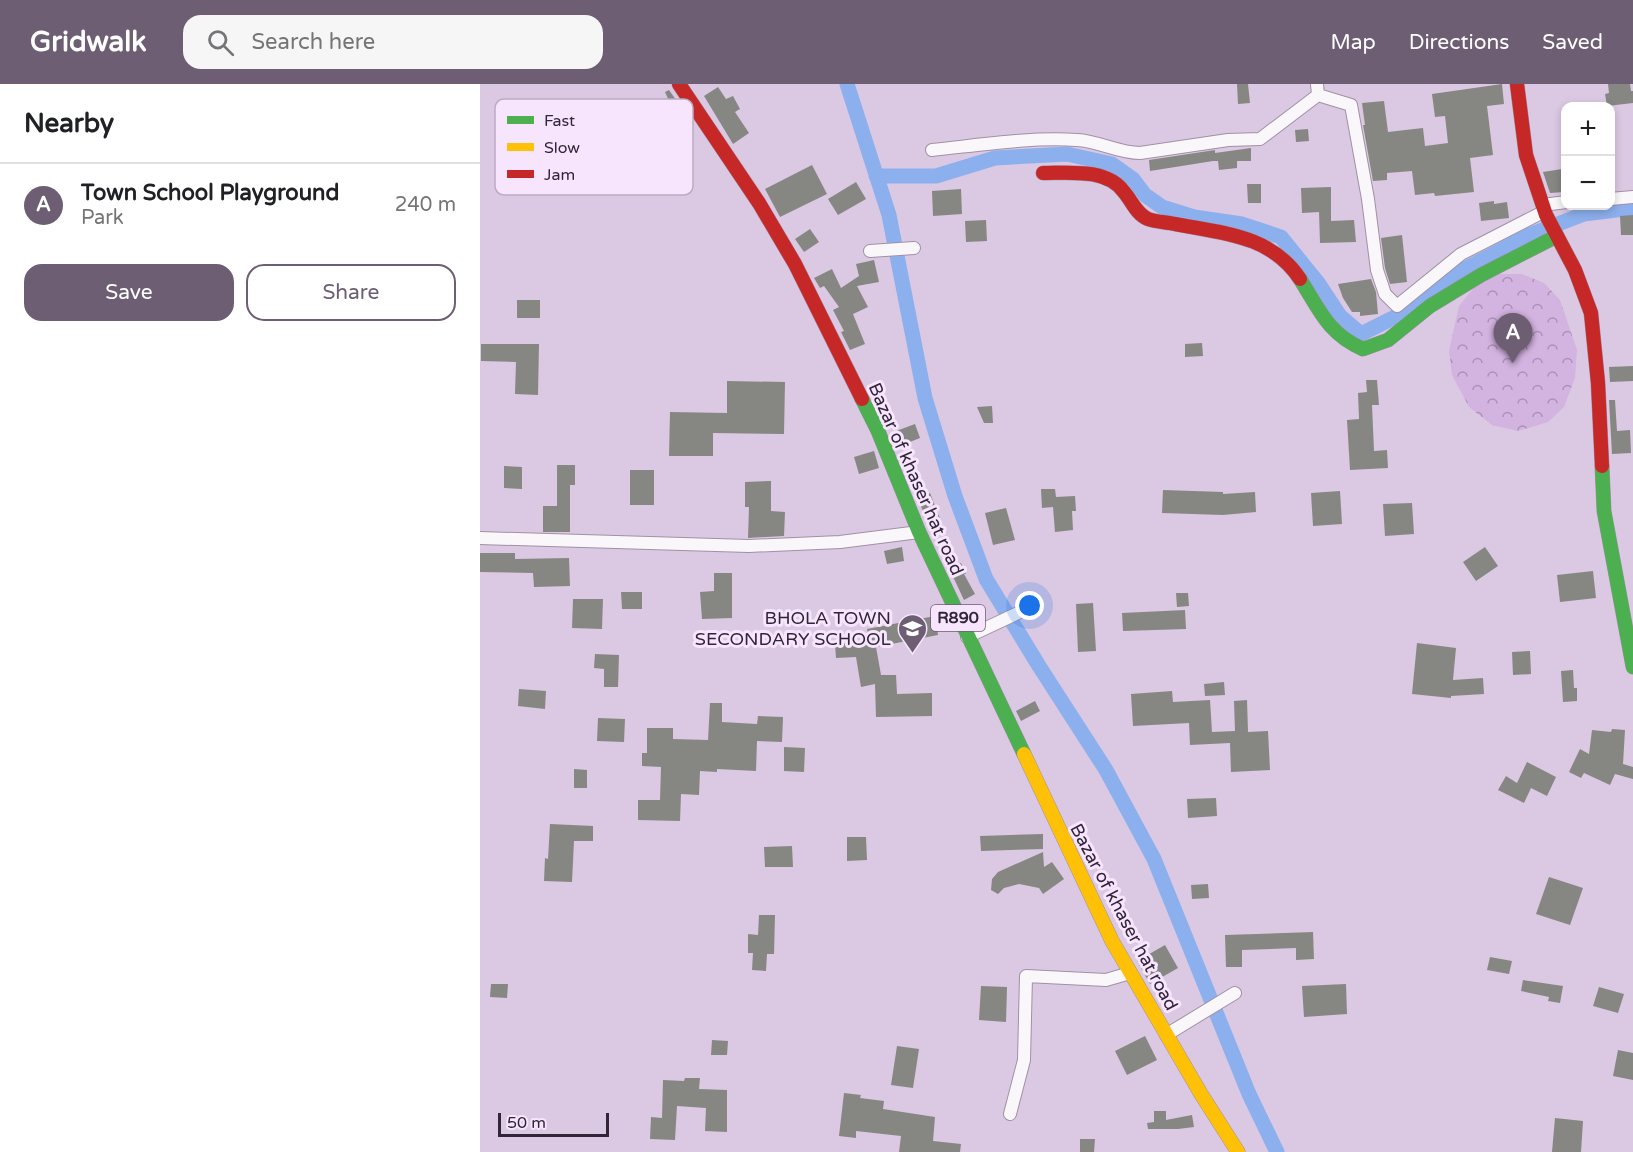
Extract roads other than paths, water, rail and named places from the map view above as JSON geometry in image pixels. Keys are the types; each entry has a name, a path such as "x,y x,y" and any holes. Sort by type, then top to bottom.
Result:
{"main road":[{"name":"Bazar of khaser hat road","path":"679,84 689,99"},
{"path":"1517,84 1526,155 1545,210 1575,270 1591,313 1598,383 1604,511 1633,667"},
{"name":"Bazar of khaser hat road","path":"693,105 759,203 795,264 878,431 919,532 1079,874 1130,974 1238,1152"},
{"path":"1043,173 1079,173 1106,177 1120,184 1135,207 1148,219 1230,235 1278,253 1288,263 1324,317 1342,338 1363,349 1388,340 1440,300 1481,275 1558,238"}],"street":[{"path":"932,150 1029,141 1077,140 1128,153 1140,153 1228,140 1260,139 1317,89 1351,105 1368,199 1377,270 1385,294 1397,306 1461,254 1561,204"},
{"path":"1615,199 1633,197"},
{"path":"870,251 914,248"},
{"path":"480,538 749,546 840,542 919,532"},
{"path":"967,637 1017,612"},
{"path":"1010,1114 1024,1060 1026,976 1106,980 1130,974"},
{"path":"1166,1035 1235,993"}],"waterway":[{"path":"847,84 889,215 925,398 955,496 986,579 1106,770 1154,859 1249,1094 1277,1152"},
{"path":"876,176 936,176 995,158 1067,154 1112,164 1133,179 1145,195 1162,207 1194,217 1242,224 1281,237 1319,284 1340,316 1361,334 1395,317 1446,279 1529,235 1584,214 1633,208"}],"place":[{"name":"Town School Playground","path":"1513,363"},
{"name":"BHOLA TOWN SECONDARY SCHOOL","path":"912,654"}]}
